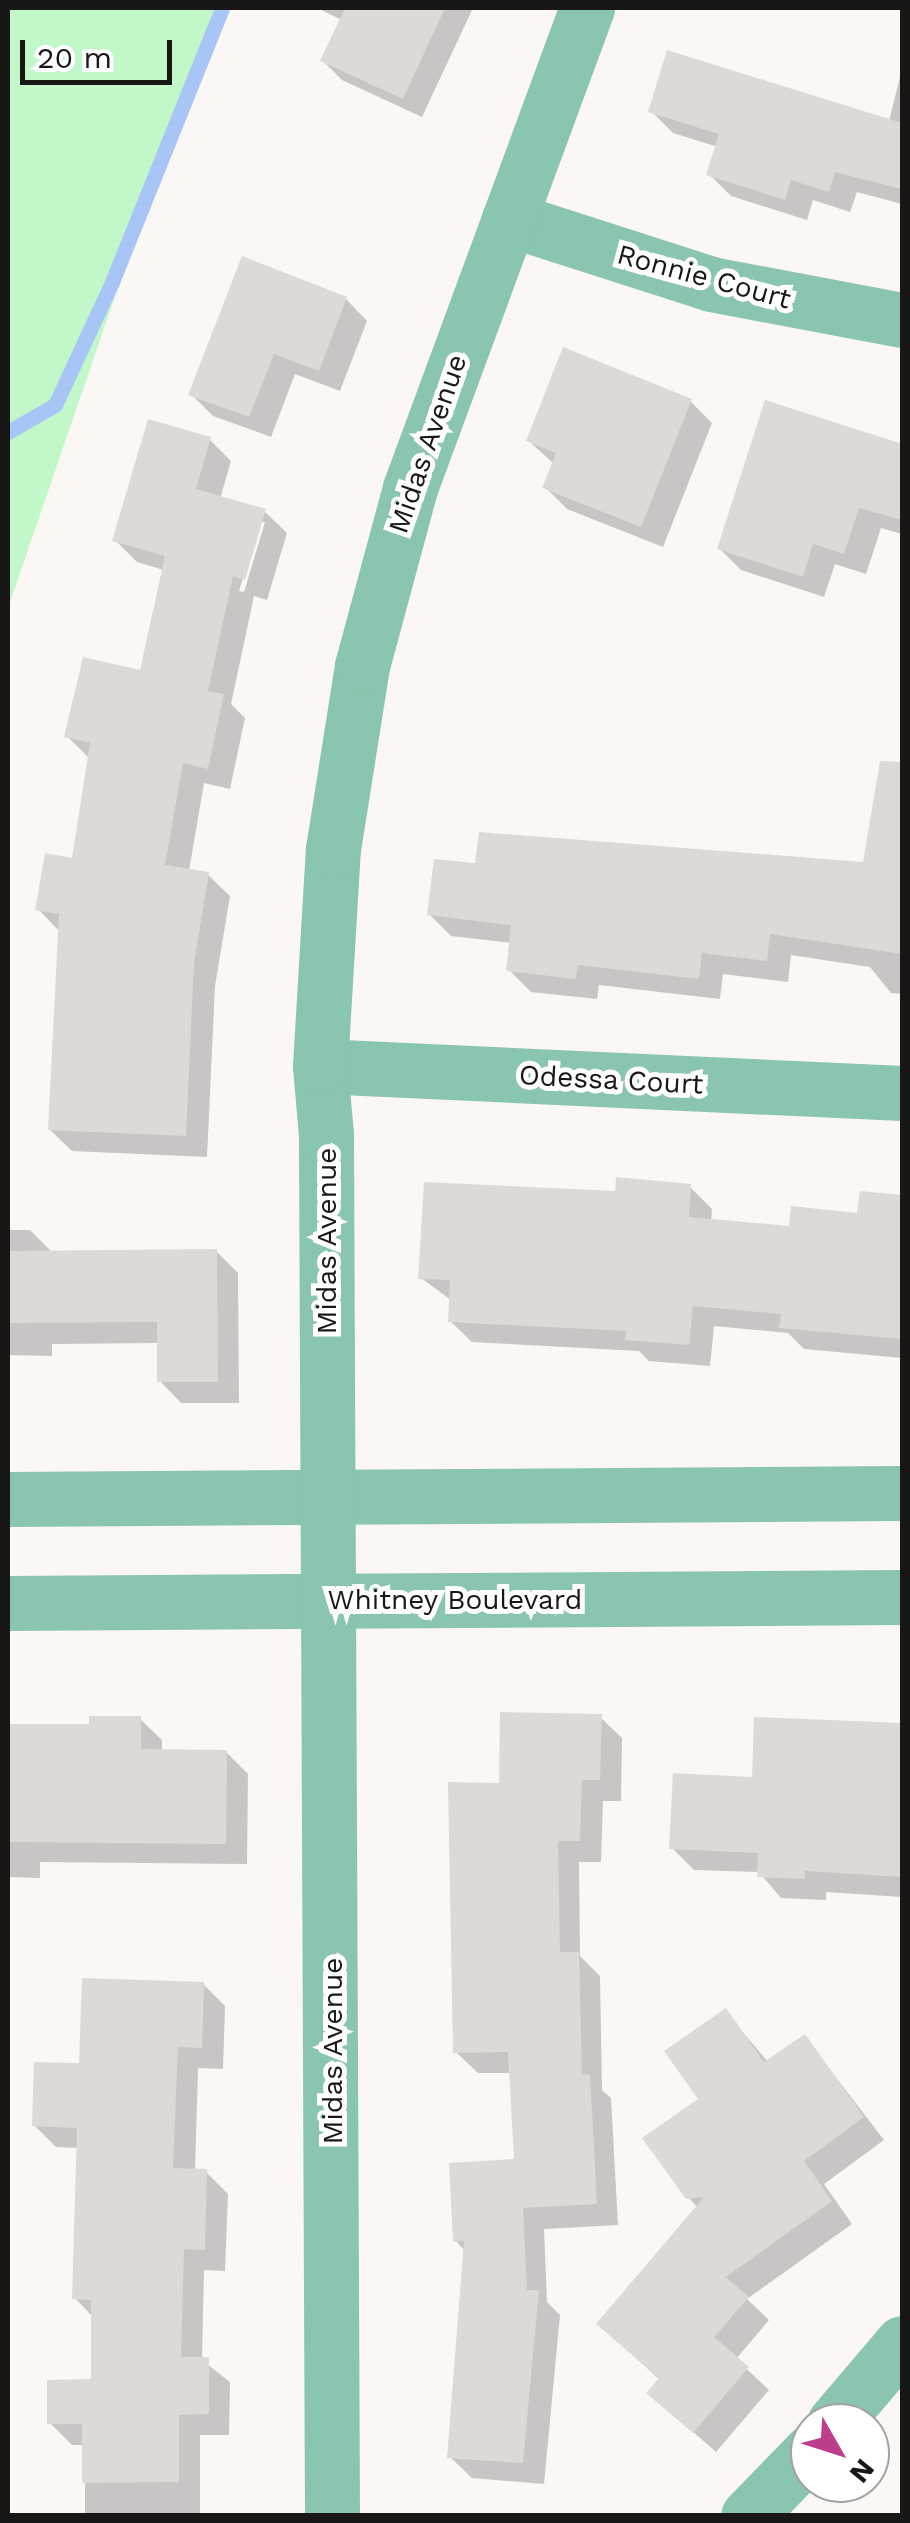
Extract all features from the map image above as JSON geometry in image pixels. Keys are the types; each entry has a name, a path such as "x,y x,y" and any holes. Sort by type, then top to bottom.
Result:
{"street":[{"name":"Midas Avenue","path":"332,2516 330,1600 320,1066 333,850 362,666 410,488 587,8"},
{"name":"Ronnie Court","path":"509,219 710,284 902,320"},
{"name":"Odessa Court","path":"320,1066 902,1093"},
{"path":"8,1499 902,1493"},
{"name":"Whitney Boulevard","path":"8,1603 902,1597"},
{"path":"851,2403 902,2343"},
{"path":"748,2516 790,2473"}],"green space":[{"path":"8,8 214,8 8,608"}],"building":[{"path":"345,8 445,8 403,99 320,61"},
{"path":"667,50 902,123 902,189 835,172 829,192 791,180 785,200 706,175 719,134 648,112"},
{"path":"242,256 347,297 319,371 274,354 249,417 188,395"},
{"path":"563,347 692,399 641,527 542,488 556,453 526,441"},
{"path":"765,400 902,444 902,520 859,508 844,554 813,544 803,577 717,549"},
{"path":"148,419 211,437 196,489 266,509 245,580 233,576 208,691 224,694 208,769 183,763 165,865 209,872 194,963 186,1136 48,1130 59,914 35,910 45,853 72,858 90,743 64,737 83,657 140,670 165,556 112,541"},
{"path":"880,761 902,762 902,954 770,934 767,961 702,953 699,979 578,965 576,979 506,971 511,925 427,915 434,859 475,863 479,832 863,862"},
{"path":"616,1177 691,1184 689,1217 789,1226 791,1206 857,1213 860,1191 902,1195 902,1339 779,1328 781,1314 693,1306 689,1345 625,1340 626,1331 448,1322 450,1280 418,1279 424,1182 615,1191"},
{"path":"217,1249 218,1382 157,1382 157,1322 8,1323 8,1251"},
{"path":"500,1712 602,1714 600,1780 582,1780 580,1841 558,1841 560,1952 579,1952 582,2075 590,2074 597,2204 523,2208 527,2290 539,2290 523,2463 447,2458 464,2241 453,2242 449,2163 514,2159 508,2052 453,2053 448,1782 499,1783"},
{"path":"89,1716 141,1716 141,1749 227,1750 226,1844 8,1842 8,1724 89,1724"},
{"path":"754,1717 902,1723 902,1877 805,1871 805,1879 757,1877 758,1853 669,1849 673,1773 752,1777"},
{"path":"82,1978 204,1982 202,2048 178,2047 173,2168 207,2169 205,2250 184,2249 181,2357 209,2357 209,2414 179,2415 179,2482 82,2483 82,2424 47,2424 47,2380 91,2379 91,2300 72,2299 77,2128 32,2126 34,2062 79,2063"},
{"path":"726,2008 764,2062 805,2034 864,2117 804,2161 832,2201 726,2277 749,2297 714,2337 749,2367 693,2433 646,2393 659,2378 596,2324 704,2197 686,2199 642,2138 698,2099 664,2051"}],"waterway":[{"path":"8,432 55,405 112,282 222,8"}]}
